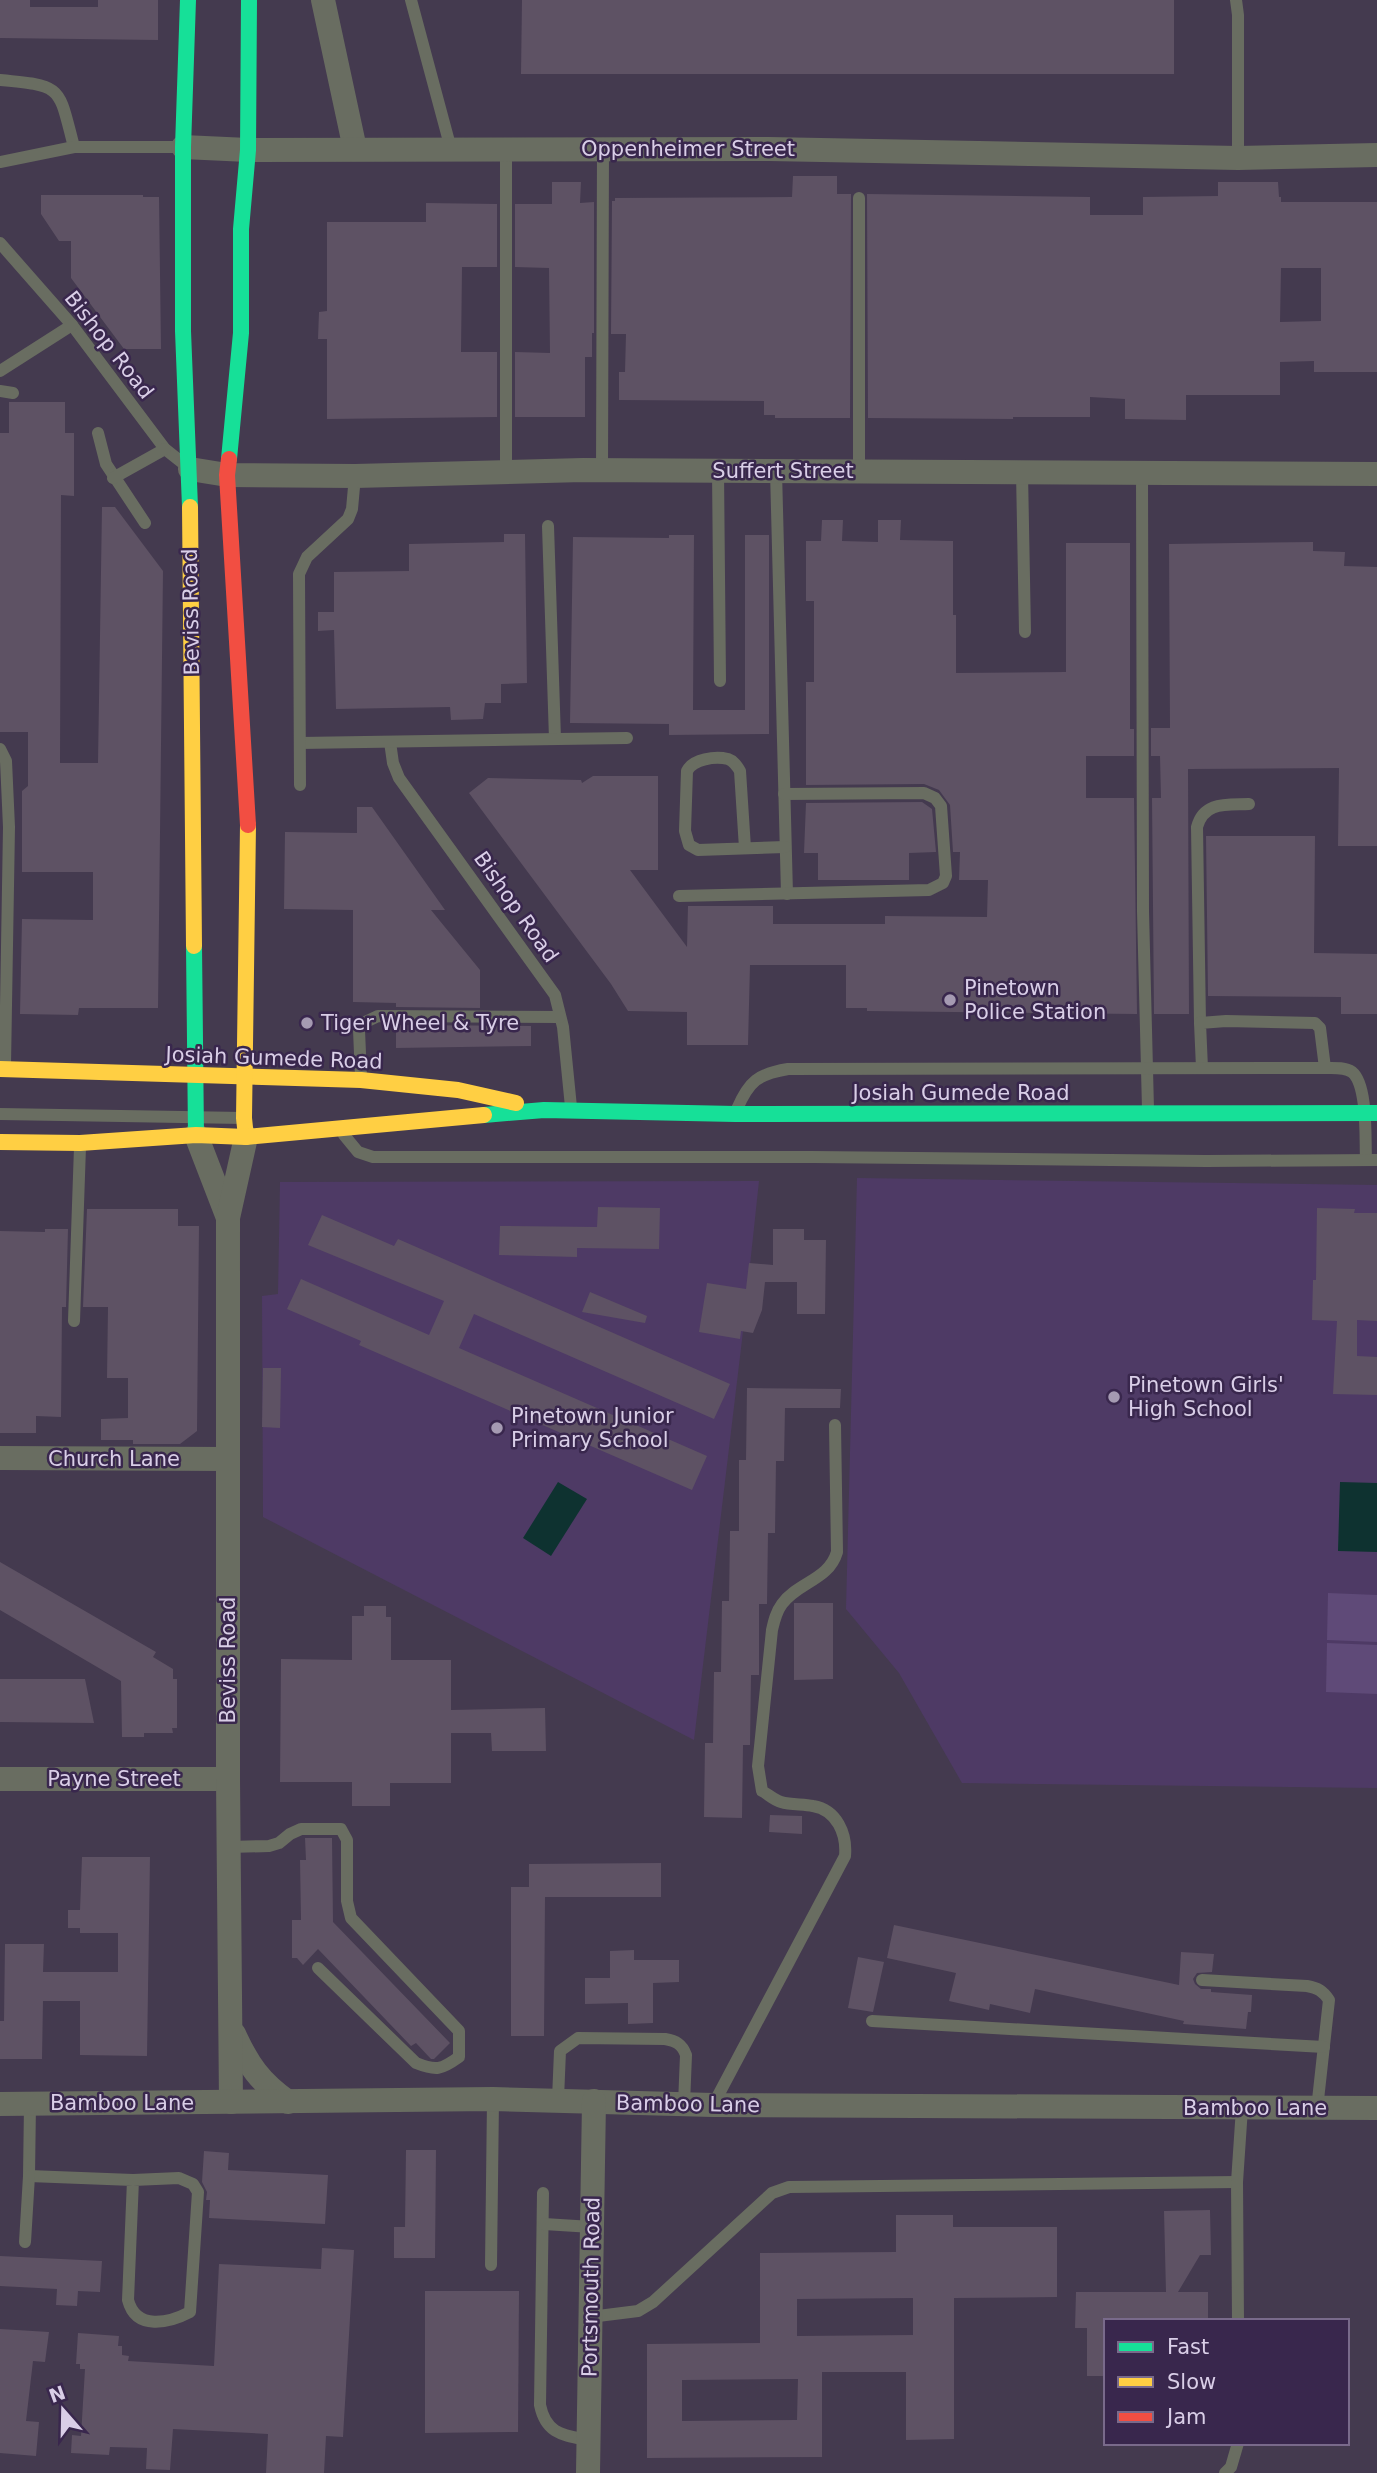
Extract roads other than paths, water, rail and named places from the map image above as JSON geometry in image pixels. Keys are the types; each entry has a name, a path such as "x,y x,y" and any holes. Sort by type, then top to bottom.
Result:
{"main road":[{"name":"Beviss Road","path":"188,0 183,147 183,331 190,469 196,1126"},
{"name":"Beviss Road","path":"245,1127 248,828 227,475 241,333 241,229 248,150 249,0"},
{"name":"Josiah Gumede Road","path":"3,1069 361,1080 458,1090 544,1110"},
{"name":"Josiah Gumede Road","path":"0,1142 80,1143 196,1126 339,1129 544,1110 735,1114 1371,1113"}],"street":[{"path":"323,0 355,149"},
{"name":"Oppenheimer Street","path":"183,147 248,150 769,149 1238,158 1377,155"},
{"name":"Suffert Street","path":"190,469 227,475 602,470 1377,474"},
{"name":"Beviss Road","path":"196,1126 228,1218"},
{"name":"Beviss Road","path":"231,2102 228,1218 245,1127"},
{"name":"Church Lane","path":"0,1458 228,1459"},
{"name":"Payne Street","path":"0,1779 228,1779"},
{"path":"230,2027 256,2074 267,2087 288,2102"},
{"name":"Bamboo Lane","path":"0,2104 558,2099 713,2105 1377,2108"},
{"name":"Portsmouth Road","path":"588,2473 594,2101"}],"lane":[{"path":"411,0 452,149"},
{"path":"1236,0 1238,158"},
{"path":"0,80 39,83 55,91 62,99 74,146"},
{"name":"Oppenheimer Street","path":"0,162 74,146 183,147"},
{"path":"506,149 506,471"},
{"path":"602,470 603,149"},
{"path":"859,198 859,471"},
{"name":"Bishop Road","path":"0,243 72,325 165,449 190,469"},
{"path":"0,371 72,325"},
{"path":"98,433 106,464 113,478 145,523"},
{"path":"113,478 165,449"},
{"path":"718,471 720,681"},
{"path":"775,471 787,894"},
{"path":"1022,472 1025,632"},
{"path":"1142,473 1143,911 1148,1114"},
{"path":"300,785 299,574 307,557 348,519 352,509 355,475"},
{"path":"548,526 555,739"},
{"path":"300,743 627,738"},
{"name":"Bishop Road","path":"390,741 393,763 399,778 555,995 571,1111"},
{"path":"0,748 6,761 9,827 3,1069"},
{"path":"744,848 740,771 727,759 699,760 690,765 687,771 685,831 689,845 698,850 785,847"},
{"path":"678,896 929,890 938,887 946,876 941,806 935,798 924,793 784,794"},
{"path":"1202,1068 1197,827 1207,809 1216,805 1249,804"},
{"path":"361,1080 359,1030 361,1024 368,1019 560,1017"},
{"path":"1200,1023 1315,1023 1320,1028 1325,1068"},
{"path":"339,1129 358,1152 373,1157 813,1157 1192,1161 1371,1159 1371,1113 1355,1074 1348,1070 1325,1068 788,1069 771,1072 756,1079 746,1088 735,1114"},
{"path":"0,1114 196,1126"},
{"path":"74,1321 80,1143"},
{"path":"713,2105 845,1856 846,1840 841,1826 833,1817 816,1806 779,1802 762,1791 758,1766 772,1630 776,1615 789,1596 825,1573 834,1562 837,1552 835,1425"},
{"path":"229,1847 269,1846 301,1829 341,1829 346,1840 347,1901 351,1918 459,2031 459,2057 434,2070 416,2063 318,1968"},
{"path":"1202,1980 1317,1987 1324,1992 1329,2000 1317,2109"},
{"path":"872,2021 1324,2047"},
{"path":"558,2099 560,2051 578,2038 665,2039 676,2041 684,2048 684,2104"},
{"path":"491,2265 493,2099"},
{"path":"25,2242 30,2104"},
{"path":"1238,2319 1237,2182 1242,2108"},
{"path":"29,2176 133,2180 179,2178 194,2184 198,2192 190,2312 167,2322 152,2322 141,2318 131,2311 128,2300 133,2180"},
{"path":"590,2317 638,2311 653,2302 772,2193 789,2187 1237,2182"},
{"path":"543,2193 542,2417 560,2435 588,2440"},
{"path":"544,2224 592,2227"},
{"path":"1225,2473 1231,2467 1237,2445"}],"place":[{"name":"Pinetown Police Station","path":"950,1000"},
{"name":"Tiger Wheel & Tyre","path":"307,1023"},
{"name":"Pinetown Girls' High School","path":"1114,1397"},
{"name":"Pinetown Junior Primary School","path":"497,1428"}]}
